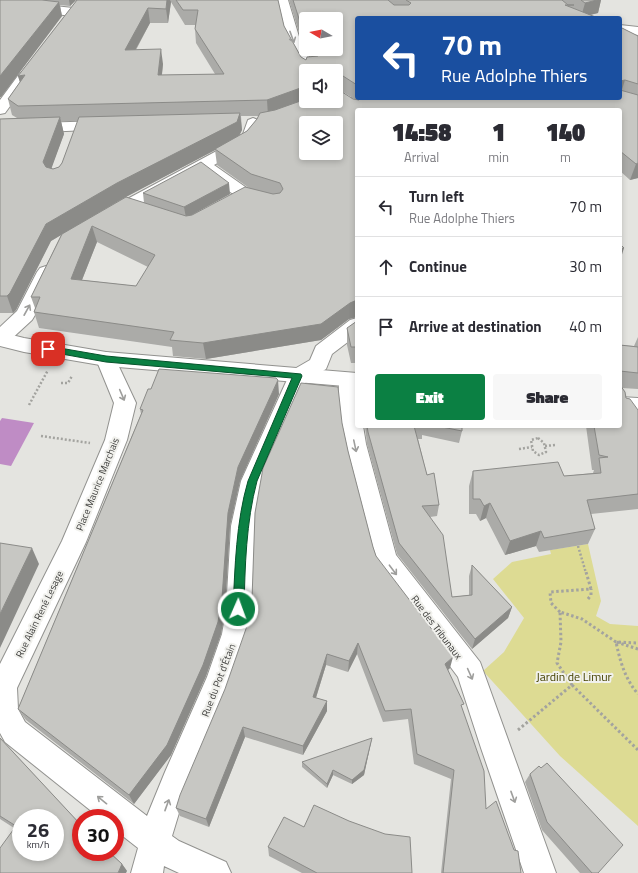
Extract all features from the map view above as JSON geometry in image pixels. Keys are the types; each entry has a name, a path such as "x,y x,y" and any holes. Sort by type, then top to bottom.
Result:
{"street":[{"path":"64,24 83,0"},
{"path":"188,0 282,2 292,40 306,64"},
{"path":"0,4 73,12"},
{"path":"0,110 32,67"},
{"path":"343,94 355,91"},
{"path":"343,100 353,106"},
{"path":"96,224 127,205 244,142 250,134 251,123"},
{"path":"70,141 76,126"},
{"path":"0,129 122,126"},
{"path":"204,164 237,198 274,204"},
{"path":"127,205 152,214"},
{"path":"52,260 25,315 0,338 24,346 106,359 353,380"},
{"path":"298,376 319,364 323,351 355,327"},
{"name":"Place Maurice Marchais","path":"74,542 116,440 125,403 106,359"},
{"name":"Rue du Pot d'Étain","path":"147,873 167,804 215,689 235,635 238,622 240,556 252,481 298,376"},
{"name":"Rue des Tribunaux","path":"353,380 348,396 355,444 385,559 470,671 495,748 540,873"},
{"path":"622,405 638,406"},
{"name":"Rue Alain René Lesage","path":"74,542 2,686 4,712 15,732 168,852 215,873"}],"path":[{"path":"29,405 47,372"},
{"path":"61,383 68,383 72,376"},
{"path":"41,436 92,443"},
{"path":"534,438 541,440 545,446 546,452 539,455 532,447 531,440 534,438"},
{"path":"545,446 555,445"},
{"path":"519,449 532,447"},
{"path":"578,546 591,589 591,595 588,599"},
{"path":"591,589 550,592 551,603 560,612 582,619 616,642 638,649"},
{"path":"560,612 561,642 557,663 572,684 638,750"},
{"path":"616,642 638,643"},
{"path":"616,642 619,660 633,688 638,694"},
{"path":"495,748 529,722 572,684"}],"green space":[{"name":"Jardin de Limur","path":"588,544 601,601 596,616 610,624 638,626 638,826 560,756 483,671 504,652 524,618 493,579 512,562 551,554 550,550"}],"shaded area":[{"path":"2,418 34,423 11,466 0,464 0,421"}],"building":[{"path":"0,0 42,0 59,2 0,76"},
{"path":"77,0 167,0 166,9 148,8 125,50 161,49 158,75 224,74 195,29 198,10 183,10 176,0 278,0 284,26 299,56 306,60 307,57 343,56 343,12 299,12 299,19 293,0 388,0 394,5 409,5 411,3 406,0 562,0 568,5 565,5 593,16 355,16 355,84 343,76 343,64 299,64 299,89 267,100 18,106 8,99 25,75 18,76"},
{"path":"581,0 597,0 585,3"},
{"path":"622,28 638,36 638,84 625,80 622,81"},
{"path":"622,91 638,95 638,163 636,164 622,153 622,108 355,108 355,301 321,324 203,343 170,340 174,332 34,312 40,297 31,297 62,234 126,197 186,216 192,215 245,187 273,194 280,193 283,189 280,183 251,174 215,149 247,131 260,113 275,110 299,101 299,108 343,108 343,93 355,100 622,100","holes":["92,226 155,255 136,286 71,279"]},
{"path":"240,113 237,122 117,183 46,224 10,293 7,296 0,296 0,119 60,117 43,162 46,167 53,169 59,167 62,163 79,117"},
{"path":"201,162 229,183 184,207 143,193"},
{"path":"355,322 355,347 351,347 347,328"},
{"path":"622,345 638,347 638,373 622,371"},
{"path":"159,369 276,378 278,380 238,467 228,513 222,598 218,622 203,665 167,745 129,795 18,709 143,410 140,409 148,389 151,389"},
{"path":"301,383 338,387 342,423 348,451 376,556 453,657 445,664 464,704 461,705 484,771 486,809 496,801 514,850 518,851 521,873 443,873 454,770 417,754 411,709 385,711 358,643 349,661 327,654 313,697 327,701 303,746 243,727 206,819 176,808 180,795 225,689 248,623 252,599 255,513 263,468"},
{"path":"622,388 625,392 626,398 630,399 638,410 638,494 587,500 595,529 544,538 541,531 510,541 490,503 484,506 480,499 473,499 473,471 558,462 564,476 601,473 599,458 608,457 599,455 594,428 622,428"},
{"path":"367,428 415,428 427,475 434,473 439,505 422,506 443,535 452,597 472,595 472,565 512,607 475,639 399,543"},
{"path":"447,428 462,428 462,431"},
{"path":"0,543 32,548 0,614"},
{"path":"0,738 72,815 72,861 119,861 122,864 118,873 0,873 0,848 12,832 12,861 64,861 64,809 12,809 12,824 0,816"},
{"path":"372,738 364,770 352,780 333,770 327,784 302,762"},
{"path":"547,763 623,845 598,873 592,873 547,822 530,774 539,766 541,768"},
{"path":"314,805 349,821 385,834 410,837 412,873 317,873 268,847 284,817 304,827"}],"route":[{"path":"48,349 106,359 298,376 252,481 240,556 238,609"}]}
